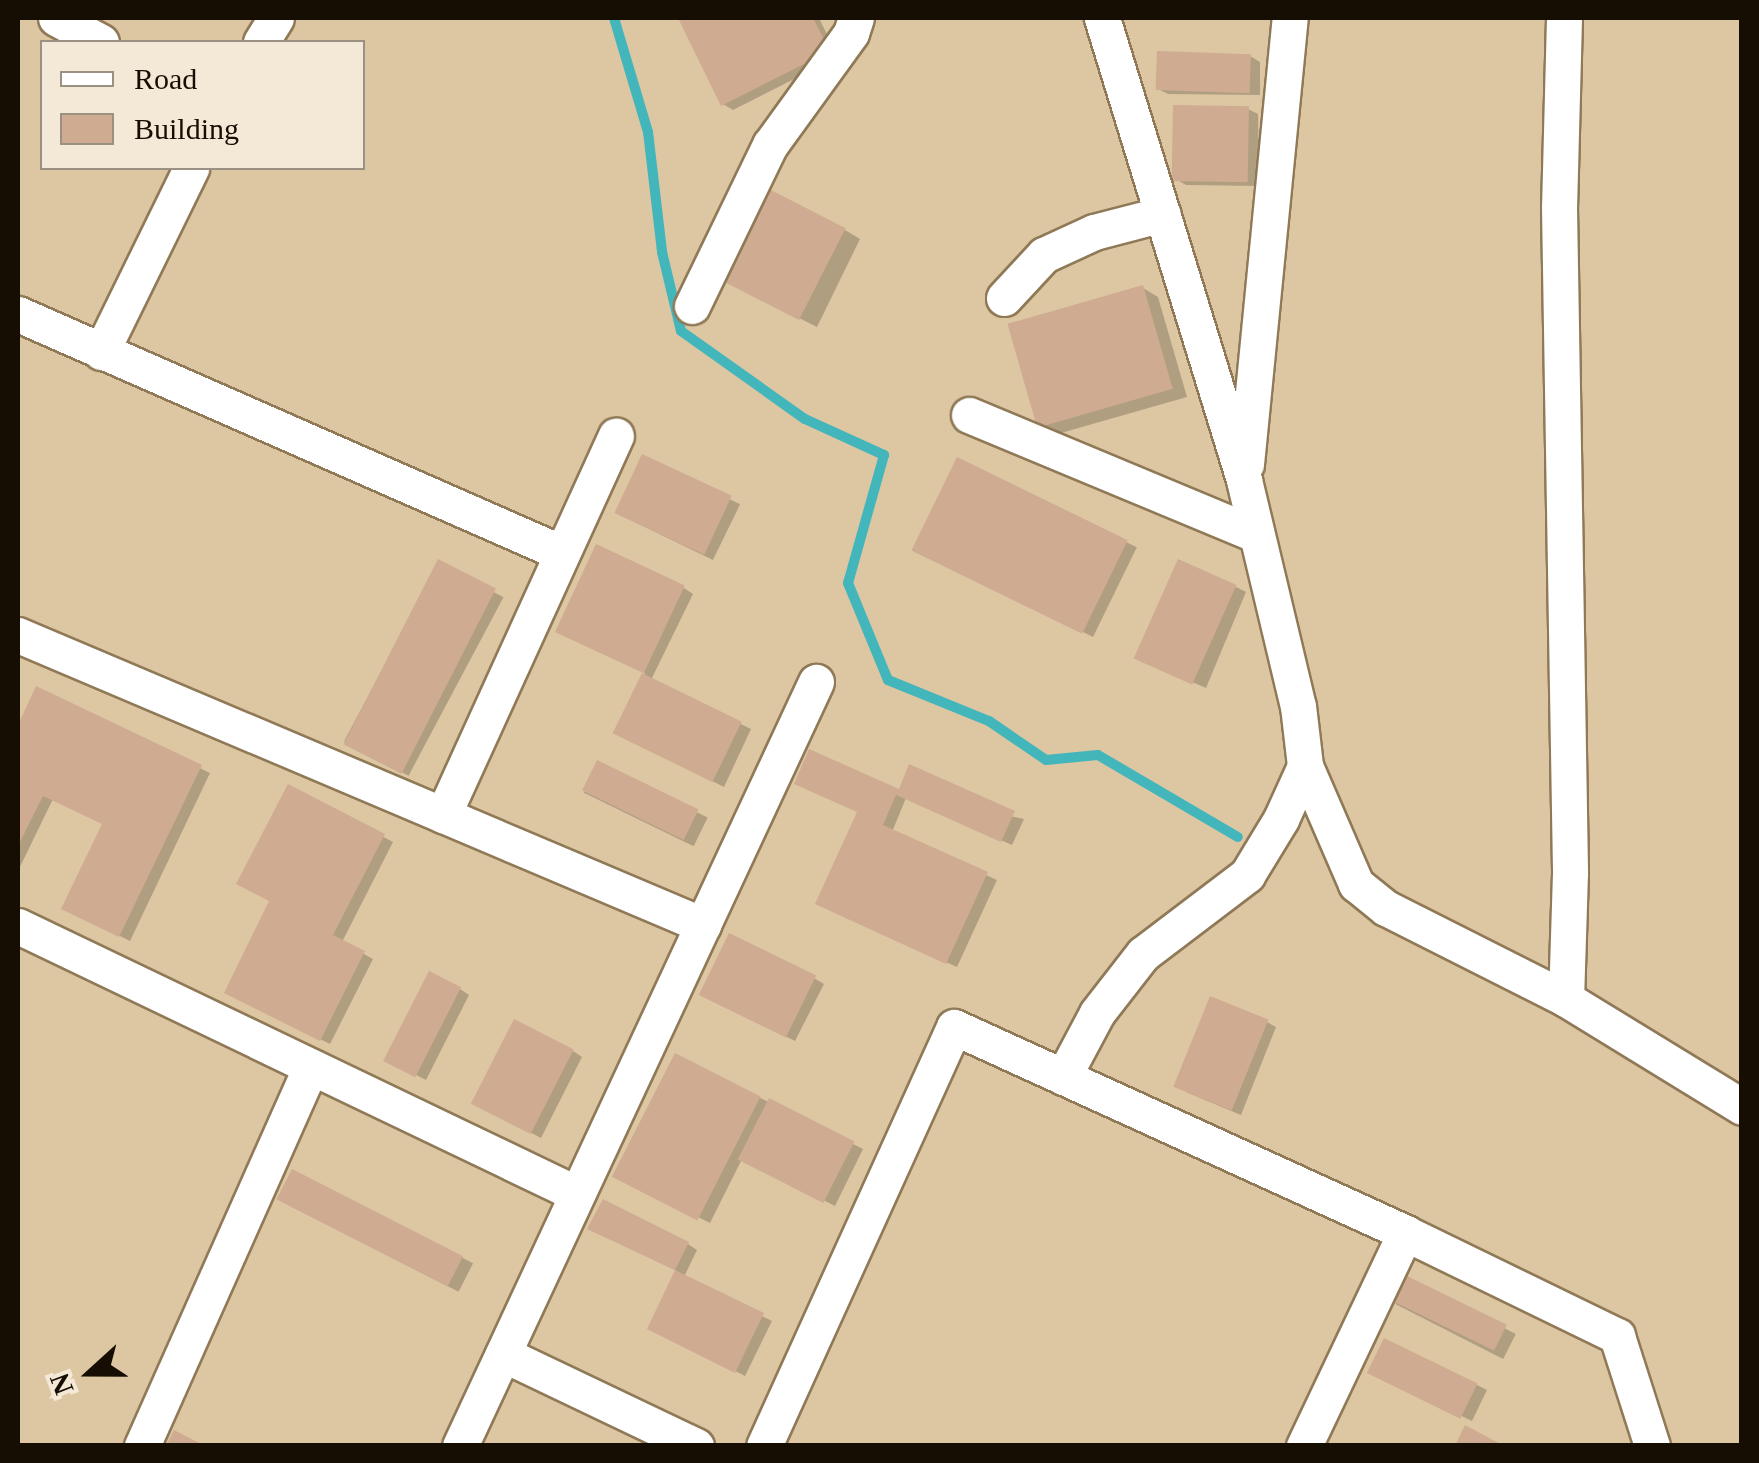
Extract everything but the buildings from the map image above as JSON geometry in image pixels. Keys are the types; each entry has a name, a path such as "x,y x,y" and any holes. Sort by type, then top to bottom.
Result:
{"street":[{"path":"56,18 96,40"},
{"path":"262,40 276,18"},
{"path":"1102,18 1244,480 1298,706 1305,766 1356,884 1386,908 1566,1000 1742,1107"},
{"path":"1244,480 1290,18"},
{"path":"1564,18 1558,207 1570,873 1566,1000"},
{"path":"692,306 770,145 850,23"},
{"path":"101,352 190,170"},
{"path":"1004,298 1044,255 1094,232 1162,214"},
{"path":"18,314 562,553"},
{"path":"969,414 1255,534"},
{"path":"443,815 616,436"},
{"path":"18,636 703,925"},
{"path":"460,1446 816,682"},
{"path":"1063,1077 1097,1013 1143,954 1247,875 1282,819 1305,766"},
{"path":"18,926 577,1194"},
{"path":"764,1446 954,1027 1405,1233 1618,1336 1652,1446"},
{"path":"142,1446 312,1067"},
{"path":"1304,1446 1405,1233"},
{"path":"503,1354 696,1446"}],"waterway":[{"path":"614,18 648,132 662,252 681,331 805,419 884,455 848,583 888,680 989,721 1046,760 1098,755 1238,837"}]}
